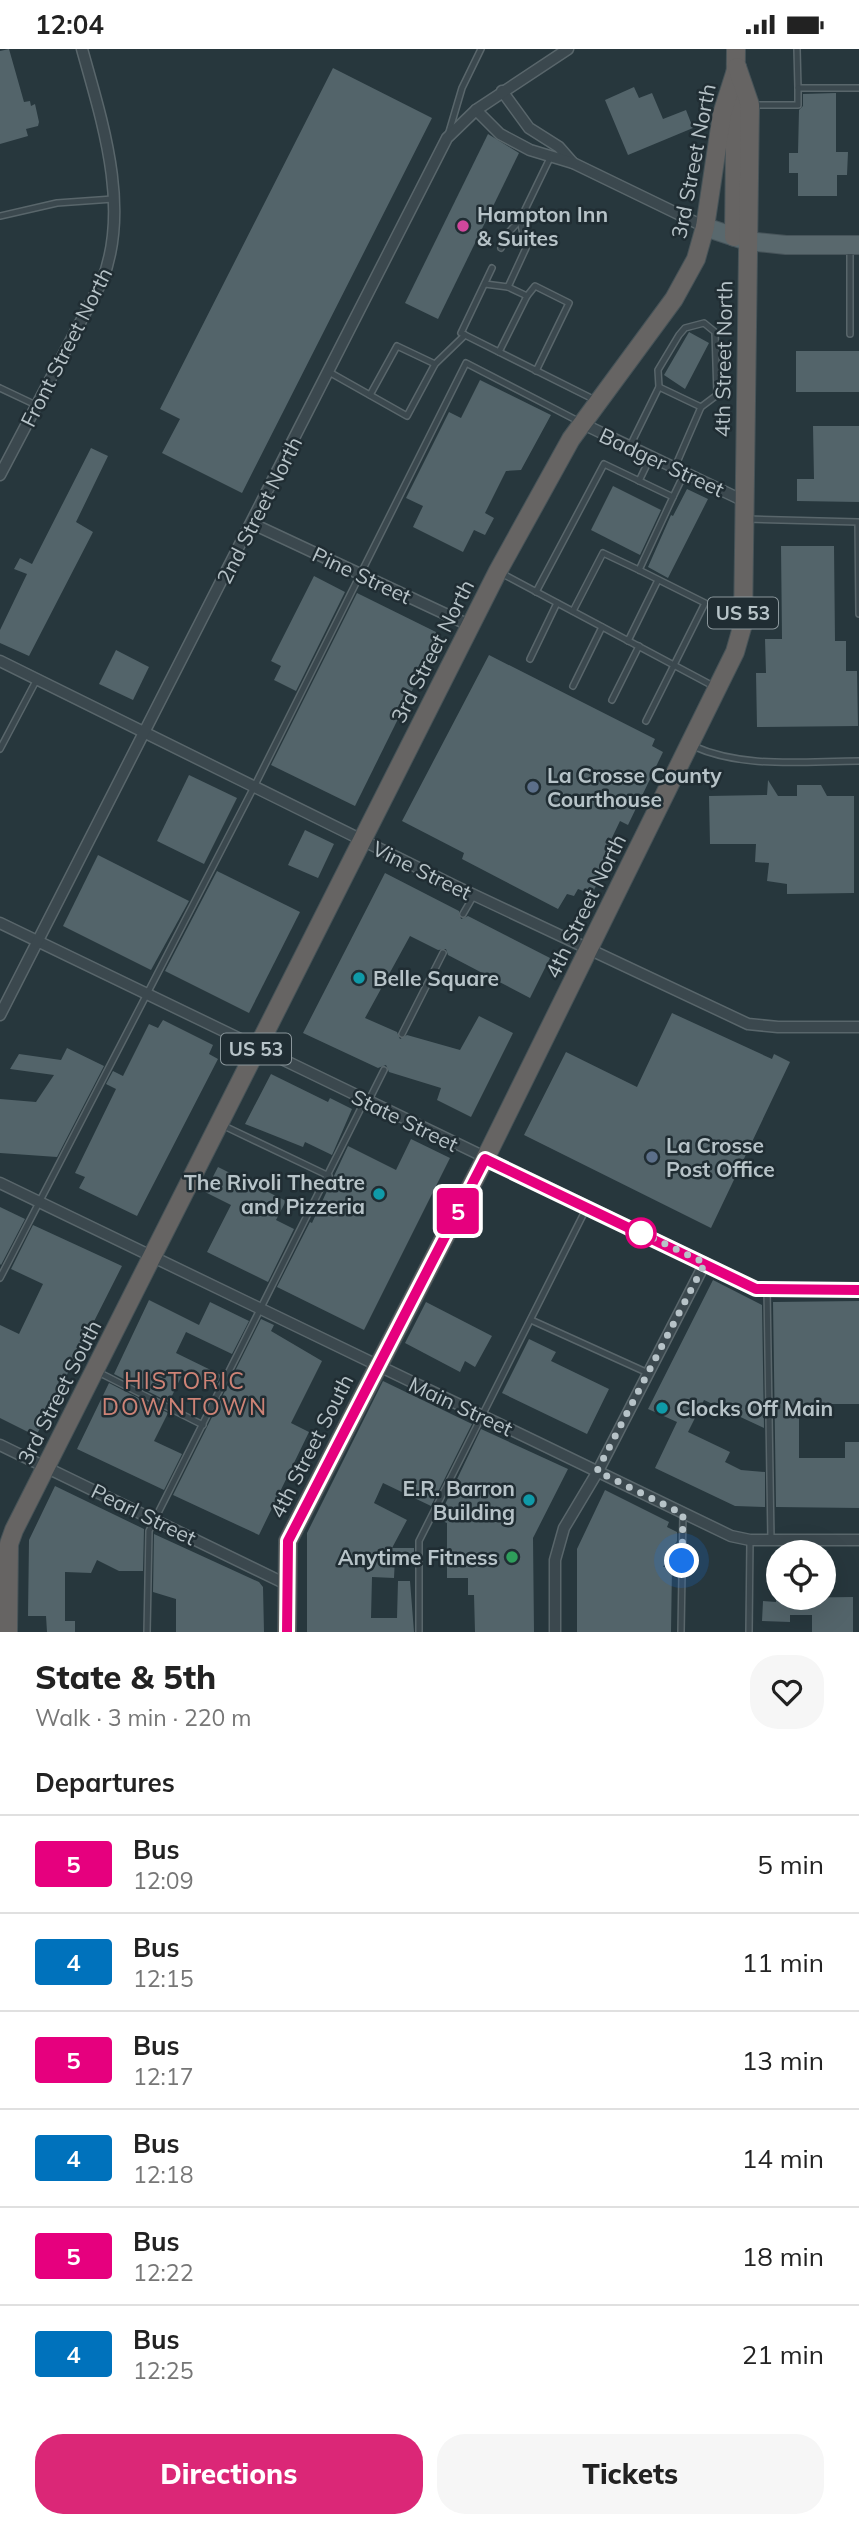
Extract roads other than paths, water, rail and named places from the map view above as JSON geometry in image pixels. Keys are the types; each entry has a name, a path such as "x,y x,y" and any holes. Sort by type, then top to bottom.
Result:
{"highway":[{"name":"4th Street North","path":"378,1366 485,1159 691,744 735,652 743,624 740,239 750,105 737,58"},
{"name":"3rd Street North","path":"152,1258 498,572 581,423 674,299 696,259 705,227 722,114 737,58"},
{"name":"3rd Street North","path":"737,58 740,239"},
{"name":"3rd Street South","path":"8,1632 4,1544 152,1258"},
{"name":"4th Street South","path":"287,1632 288,1541 378,1366"}],"main road":[{"path":"705,227 740,239 786,245 855,245"}],"street":[{"name":"Front Street North","path":"0,475 110,262 114,231 108,155 82,49"},
{"name":"2nd Street North","path":"0,1015 143,731 253,524 447,138 476,110 568,49"},
{"path":"502,91 529,128 559,147 573,163"},
{"path":"476,110 499,134 550,158 573,163 705,227"},
{"name":"Badger Street","path":"581,423 744,501"},
{"name":"Pine Street","path":"253,524 471,625"},
{"name":"Vine Street","path":"0,661 474,895 748,1024 778,1027 859,1027"},
{"name":"State Street","path":"0,923 756,1289 859,1290"},
{"name":"Main Street","path":"0,1183 683,1514 731,1536 766,1540"},
{"path":"555,1632 557,1547 564,1528 597,1471 705,1263"},
{"name":"Pearl Street","path":"0,1445 155,1518 288,1585"},
{"name":"Main Street","path":"836,1540 859,1540"}],"lane":[{"path":"447,138 462,88 481,49"},
{"path":"750,105 798,105 797,49"},
{"path":"798,88 859,88"},
{"path":"501,248 508,233 520,220 550,158"},
{"path":"0,216 50,204 113,199"},
{"path":"508,287 526,248 520,220"},
{"path":"850,334 855,245"},
{"path":"492,268 461,333 597,401"},
{"path":"485,284 508,287 527,296"},
{"path":"499,352 527,296 535,286 569,303 536,371"},
{"path":"630,446 659,387 658,370 679,335 685,328 704,323 715,332 717,395 701,407 673,497 639,570"},
{"path":"329,372 407,416 435,364 465,335"},
{"path":"370,395 397,346 435,364"},
{"path":"0,1278 254,787 466,363 581,423"},
{"path":"659,387 701,407"},
{"path":"0,388 37,406"},
{"path":"639,481 651,456"},
{"path":"536,592 604,464 673,497"},
{"path":"743,519 858,522 859,614"},
{"path":"573,611 603,552 705,603 646,721"},
{"path":"498,572 718,688"},
{"path":"628,641 658,580"},
{"path":"530,659 557,603"},
{"path":"573,686 602,627"},
{"path":"612,700 639,646"},
{"path":"0,749 37,679"},
{"path":"691,744 715,756 739,760 859,761"},
{"path":"463,913 474,895"},
{"path":"402,1034 443,953"},
{"path":"147,1632 149,1531 384,1070"},
{"path":"219,1124 329,1176"},
{"path":"419,1632 419,1541 587,1207"},
{"path":"767,1289 771,1540"},
{"path":"531,1320 648,1373"},
{"path":"95,1370 203,1425"},
{"path":"681,1632 683,1514"},
{"path":"749,1632 750,1540"}],"place":[{"name":"Hampton Inn & Suites","path":"463,226"},
{"name":"La Crosse County Courthouse","path":"533,787"},
{"name":"Belle Square","path":"359,978"},
{"name":"La Crosse Post Office","path":"652,1157"},
{"name":"The Rivoli Theatre and Pizzeria","path":"379,1194"},
{"name":"Clocks Off Main","path":"662,1408"},
{"name":"E.R. Barron Building","path":"529,1500"},
{"name":"Anytime Fitness","path":"512,1557"}],"district":[{"name":"HISTORIC DOWNTOWN","path":"185,1393"}]}
